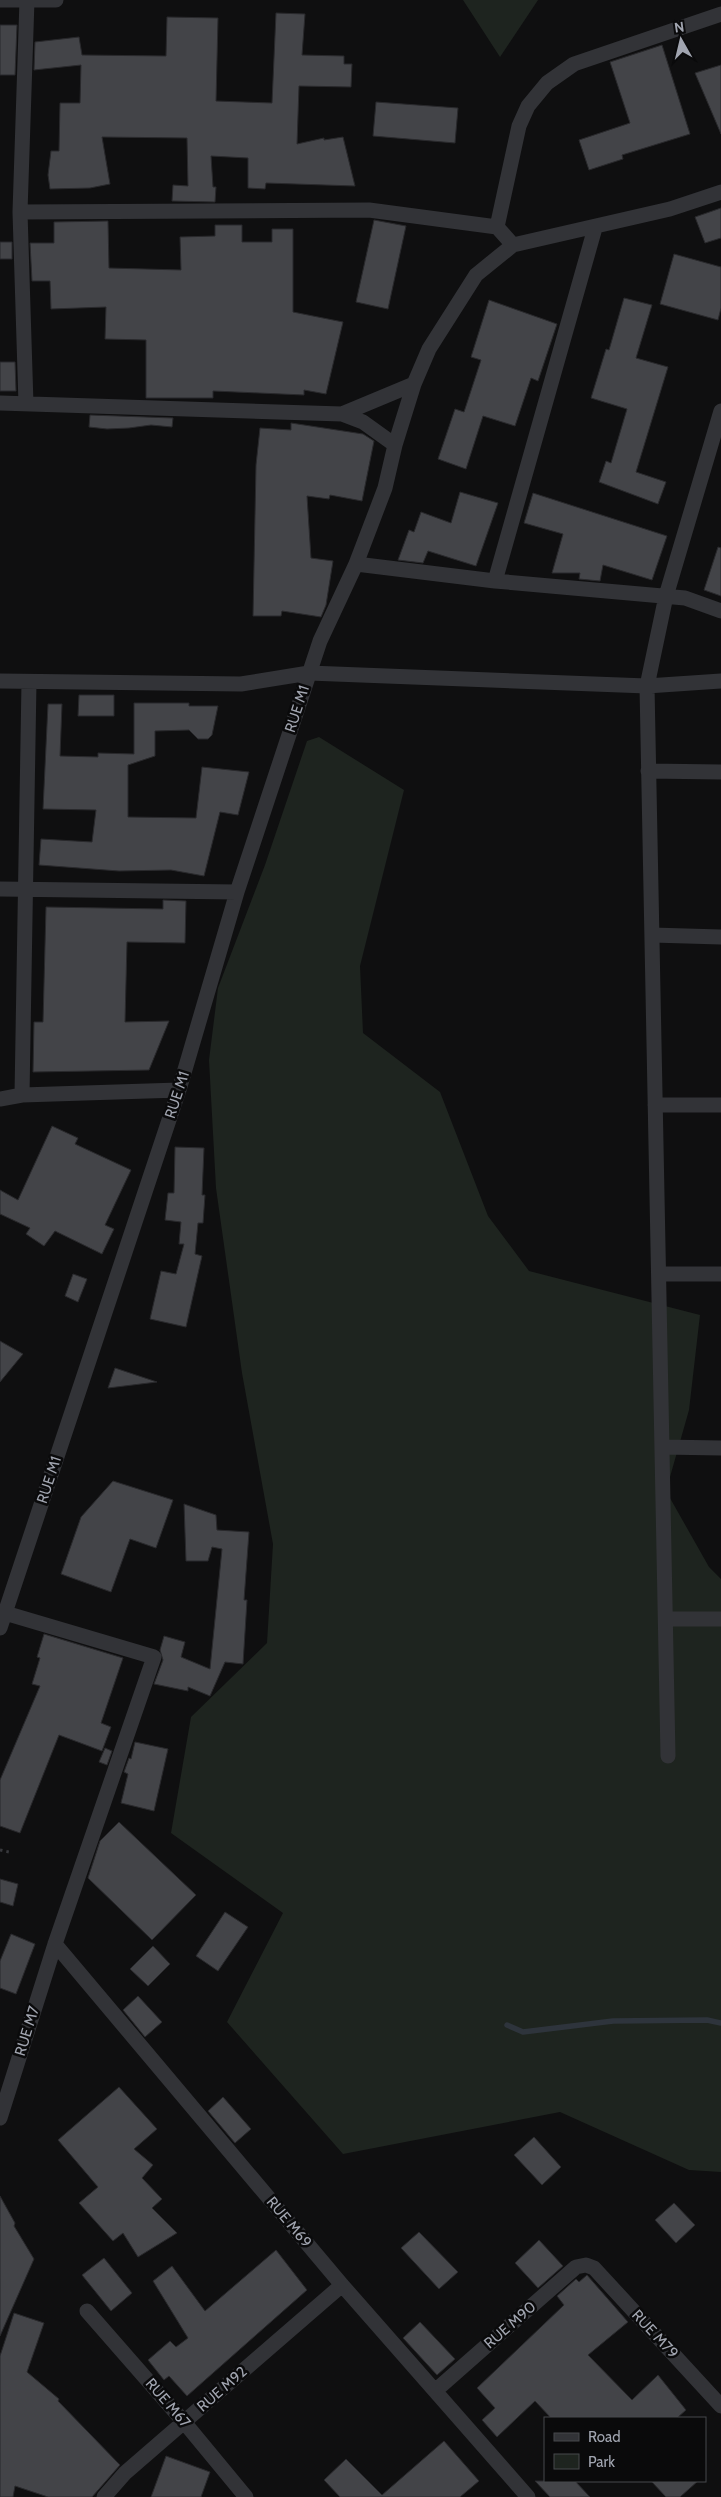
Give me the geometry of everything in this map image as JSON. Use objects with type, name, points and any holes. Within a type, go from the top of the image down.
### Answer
[{"type":"street","points":[[0,0],[56,0]]},
{"type":"street","points":[[26,404],[20,212],[27,0]]},
{"type":"street","points":[[497,227],[519,126],[528,106],[548,83],[574,64],[721,14]]},
{"type":"street","points":[[20,212],[369,210],[497,227],[513,244],[595,228],[670,209],[721,192]]},
{"type":"street","points":[[495,581],[595,228]]},
{"type":"street","name":"RUE M1","points":[[0,1628],[179,1090],[237,892],[309,673],[320,641],[356,564],[385,488],[395,445],[414,384],[429,349],[476,275],[513,244]]},
{"type":"street","points":[[342,414],[414,384]]},
{"type":"street","points":[[0,403],[342,414],[363,422],[395,445]]},
{"type":"street","points":[[668,1756],[647,686],[666,596],[721,411]]},
{"type":"street","points":[[356,564],[495,581],[685,598],[721,611]]},
{"type":"street","points":[[0,681],[241,684],[309,673],[647,686],[721,681]]},
{"type":"street","points":[[22,1094],[29,682]]},
{"type":"street","points":[[648,771],[721,772]]},
{"type":"street","points":[[0,890],[237,892]]},
{"type":"street","points":[[652,935],[721,937]]},
{"type":"street","points":[[0,1099],[22,1094],[179,1090]]},
{"type":"street","points":[[655,1105],[721,1105]]},
{"type":"street","points":[[658,1274],[721,1274]]},
{"type":"street","points":[[662,1447],[721,1448]]},
{"type":"street","name":"RUE M7","points":[[0,2118],[55,1944],[154,1657],[5,1613]]},
{"type":"street","points":[[666,1619],[721,1619]]},
{"type":"street","name":"RUE M69","points":[[55,1944],[342,2285],[528,2497]]},
{"type":"street","name":"RUE M90","points":[[435,2391],[576,2267],[586,2265]]},
{"type":"street","name":"RUE M79","points":[[586,2265],[594,2268],[721,2406]]},
{"type":"street","name":"RUE M92","points":[[104,2497],[125,2473],[342,2285]]},
{"type":"street","name":"RUE M67","points":[[87,2311],[184,2422],[246,2497]]},
{"type":"path","points":[[0,1850],[9,1852]]},
{"type":"green space","points":[[463,0],[538,0],[500,57]]},
{"type":"green space","points":[[319,737],[404,790],[360,966],[363,1033],[440,1092],[488,1216],[529,1271],[700,1315],[689,1410],[666,1491],[709,1567],[721,1579],[721,2172],[689,2170],[560,2112],[343,2154],[227,2022],[283,1913],[171,1833],[191,1717],[267,1643],[273,1544],[242,1373],[216,1188],[209,1060],[218,988],[265,865],[307,741]]},
{"type":"building","points":[[276,13],[305,14],[302,55],[344,56],[344,64],[352,64],[351,87],[299,86],[297,144],[324,138],[324,140],[343,137],[355,186],[266,183],[265,189],[248,188],[248,158],[211,156],[213,187],[216,187],[215,202],[172,201],[173,185],[188,186],[187,138],[102,137],[110,184],[90,188],[50,189],[48,175],[51,151],[59,151],[60,103],[80,103],[81,65],[34,70],[35,42],[79,37],[82,55],[166,56],[167,17],[218,18],[216,101],[272,103]]},
{"type":"building","points":[[0,25],[17,25],[15,75],[0,75]]},
{"type":"building","points":[[662,45],[690,134],[622,155],[623,159],[589,170],[579,140],[630,123],[610,62]]},
{"type":"building","points":[[721,65],[721,134],[695,73]]},
{"type":"building","points":[[376,102],[458,108],[455,143],[373,136]]},
{"type":"building","points":[[721,208],[721,238],[705,243],[695,217]]},
{"type":"building","points":[[374,220],[406,226],[388,309],[356,302]]},
{"type":"building","points":[[108,221],[109,268],[181,270],[180,237],[215,236],[215,225],[242,225],[242,242],[272,242],[272,229],[293,229],[293,312],[343,322],[326,394],[304,390],[304,395],[213,391],[213,398],[146,398],[146,340],[105,339],[106,307],[51,309],[50,281],[32,281],[30,243],[54,243],[54,222]]},
{"type":"building","points":[[0,242],[12,242],[12,259],[0,259]]},
{"type":"building","points":[[674,254],[721,267],[721,308],[718,320],[660,304]]},
{"type":"building","points":[[624,298],[652,305],[636,358],[668,367],[636,472],[666,482],[658,504],[599,482],[606,461],[611,463],[627,409],[591,398],[606,349],[609,350]]},
{"type":"building","points":[[489,300],[557,324],[538,381],[531,378],[515,426],[483,416],[466,469],[438,459],[455,409],[464,412],[481,360],[471,357]]},
{"type":"building","points":[[0,362],[15,362],[16,391],[0,391]]},
{"type":"building","points":[[90,415],[173,418],[172,427],[151,425],[107,429],[89,427]]},
{"type":"building","points":[[291,423],[363,434],[374,441],[362,501],[330,495],[329,499],[307,496],[311,558],[333,561],[326,605],[321,617],[282,611],[281,616],[253,616],[256,465],[260,428],[291,430]]},
{"type":"building","points":[[460,492],[498,503],[476,566],[428,551],[423,563],[398,560],[409,530],[414,532],[421,512],[451,523]]},
{"type":"building","points":[[533,493],[667,536],[652,580],[603,565],[600,581],[579,579],[580,573],[552,573],[563,534],[524,523]]},
{"type":"building","points":[[718,547],[721,548],[721,596],[704,590]]},
{"type":"building","points":[[79,695],[114,695],[114,716],[78,716]]},
{"type":"building","points":[[134,703],[189,703],[189,706],[218,706],[212,735],[208,739],[198,739],[189,730],[155,731],[155,756],[128,765],[128,817],[196,818],[202,767],[249,772],[238,815],[220,812],[204,876],[171,870],[119,871],[39,865],[41,839],[92,842],[96,810],[43,809],[48,704],[62,704],[60,756],[98,757],[98,753],[134,754]]},
{"type":"building","points":[[163,900],[186,901],[185,943],[127,942],[125,1022],[169,1021],[149,1070],[33,1072],[34,1022],[43,1022],[46,907],[163,909]]},
{"type":"building","points":[[52,1126],[78,1138],[75,1144],[131,1170],[105,1225],[114,1229],[102,1254],[55,1231],[44,1246],[26,1234],[30,1228],[0,1214],[0,1190],[18,1200]]},
{"type":"building","points":[[175,1147],[204,1148],[202,1195],[205,1195],[203,1223],[198,1223],[195,1254],[202,1256],[186,1327],[150,1319],[161,1271],[176,1274],[184,1244],[179,1244],[181,1222],[165,1220],[168,1193],[174,1193]]},
{"type":"building","points":[[73,1274],[87,1279],[78,1302],[65,1296]]},
{"type":"building","points":[[0,1341],[23,1354],[0,1382]]},
{"type":"building","points":[[115,1368],[157,1382],[108,1388]]},
{"type":"building","points":[[113,1481],[173,1500],[156,1548],[130,1539],[111,1592],[61,1574],[81,1517]]},
{"type":"building","points":[[184,1504],[216,1515],[217,1530],[249,1532],[244,1600],[247,1600],[243,1664],[225,1662],[210,1696],[188,1687],[188,1691],[154,1684],[163,1660],[160,1650],[164,1636],[185,1642],[181,1657],[210,1669],[222,1549],[212,1547],[208,1561],[186,1561]]},
{"type":"building","points":[[44,1634],[123,1658],[101,1723],[111,1727],[102,1751],[59,1735],[20,1833],[0,1826],[0,1780],[40,1686],[32,1684],[40,1658],[37,1657]]},
{"type":"building","points":[[135,1742],[168,1749],[154,1811],[121,1803],[128,1774],[124,1772],[129,1758],[131,1759]]},
{"type":"building","points":[[105,1748],[112,1751],[107,1765],[99,1762]]},
{"type":"building","points":[[119,1822],[196,1895],[152,1940],[88,1878],[100,1841]]},
{"type":"building","points":[[0,1879],[18,1884],[13,1906],[0,1902]]},
{"type":"building","points":[[225,1912],[248,1927],[218,1971],[196,1956]]},
{"type":"building","points":[[11,1934],[35,1944],[16,1994],[0,1988],[0,1961]]},
{"type":"building","points":[[153,1946],[170,1964],[148,1986],[130,1969]]},
{"type":"building","points":[[138,1996],[162,2022],[145,2037],[123,2010]]},
{"type":"building","points":[[119,2087],[157,2129],[134,2149],[153,2165],[142,2178],[162,2199],[152,2208],[177,2233],[138,2257],[123,2233],[113,2241],[79,2203],[98,2187],[58,2140]]},
{"type":"building","points":[[223,2097],[251,2129],[235,2143],[208,2111]]},
{"type":"building","points":[[534,2137],[561,2167],[542,2185],[514,2155]]},
{"type":"building","points":[[0,2196],[15,2223],[14,2226],[34,2259],[0,2336]]},
{"type":"building","points":[[674,2203],[695,2225],[676,2243],[655,2220]]},
{"type":"building","points":[[419,2232],[458,2272],[439,2289],[401,2248]]},
{"type":"building","points":[[539,2240],[563,2266],[538,2288],[515,2263]]},
{"type":"building","points":[[276,2250],[307,2290],[187,2396],[169,2376],[164,2380],[148,2360],[170,2341],[176,2347],[188,2338],[153,2281],[172,2266],[205,2311]]},
{"type":"building","points":[[104,2258],[132,2293],[111,2311],[82,2275]]},
{"type":"building","points":[[587,2275],[628,2322],[588,2355],[632,2400],[658,2375],[686,2410],[678,2417],[550,2417],[535,2401],[497,2437],[482,2420],[495,2408],[477,2388],[564,2305],[557,2296],[576,2279],[579,2282]]},
{"type":"building","points":[[14,2313],[44,2323],[27,2372],[59,2399],[58,2401],[120,2465],[92,2497],[48,2497],[15,2486],[13,2497],[0,2497],[0,2356]]},
{"type":"building","points":[[420,2322],[455,2359],[437,2375],[403,2338]]},
{"type":"building","points":[[444,2441],[479,2481],[460,2497],[340,2497],[324,2480],[346,2459],[382,2495]]},
{"type":"building","points":[[166,2456],[210,2472],[201,2497],[151,2497]]},
{"type":"building","points":[[535,2481],[576,2482],[590,2497],[550,2497]]},
{"type":"building","points":[[652,2482],[697,2482],[680,2497],[666,2497]]},
{"type":"waterway","points":[[507,2025],[523,2032],[613,2021],[707,2020],[721,2023]]}]
